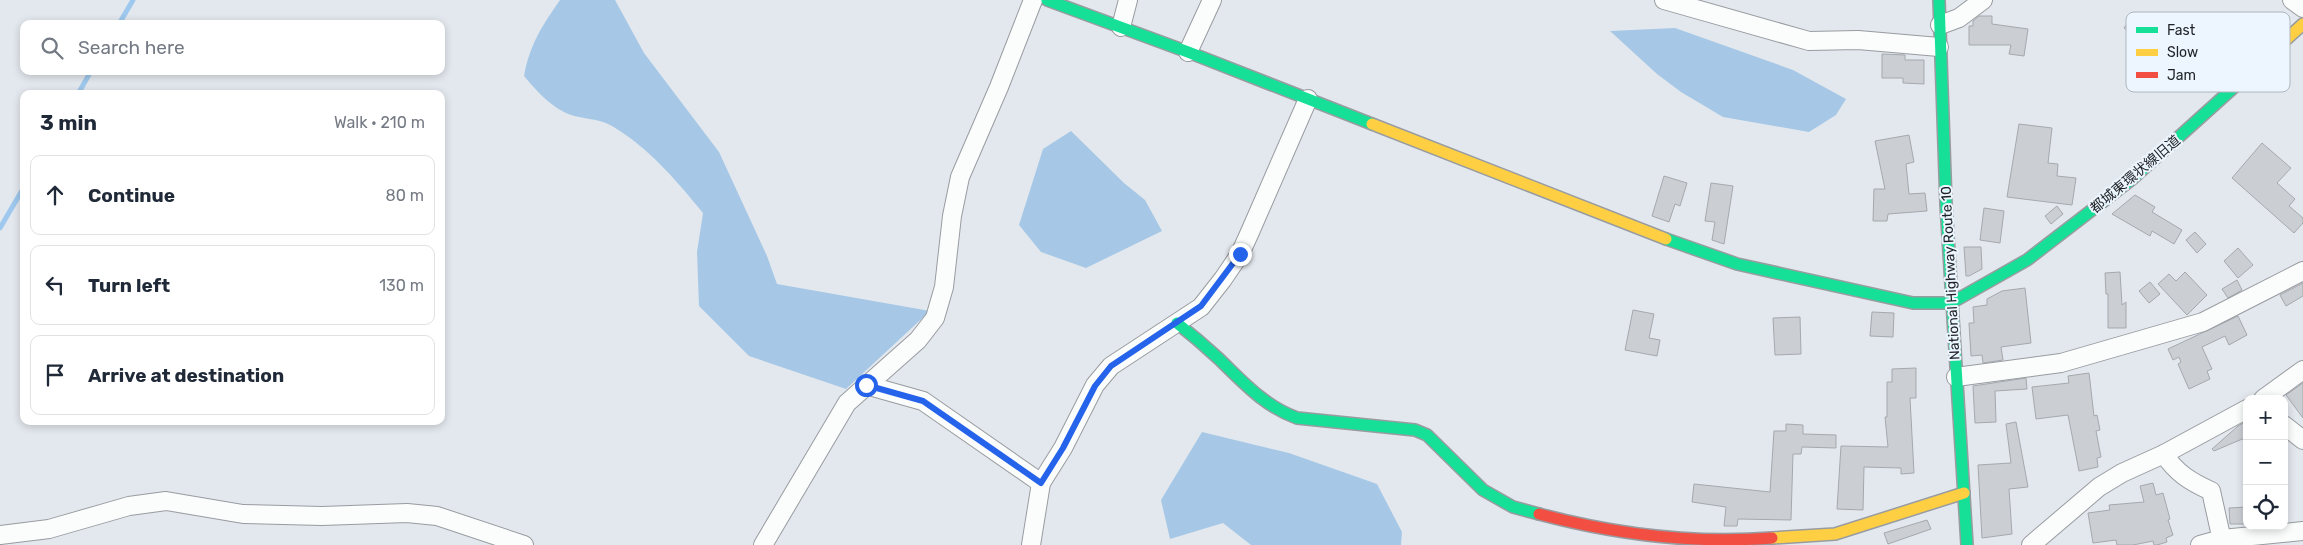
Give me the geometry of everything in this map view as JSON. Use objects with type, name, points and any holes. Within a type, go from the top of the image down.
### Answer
[{"type":"main road","points":[[1047,0],[1121,26],[1589,210],[1737,264],[1914,302],[1951,303]]},
{"type":"main road","name":"National Highway Route 10","points":[[1939,0],[1939,47],[1951,303],[1967,545]]},
{"type":"main road","name":"都城東環状線旧道","points":[[2290,36],[2303,24]]},
{"type":"main road","name":"都城東環状線旧道","points":[[1951,303],[2027,260],[2131,180],[2228,92]]},
{"type":"main road","points":[[1177,323],[1206,347],[1261,400],[1282,414],[1297,418],[1414,430],[1427,435],[1483,490],[1513,507],[1578,524],[1633,533],[1734,541],[1835,534],[1964,493]]},
{"type":"street","points":[[764,545],[847,403],[918,340],[935,318],[944,287],[952,216],[960,177],[999,87],[1032,0]]},
{"type":"street","points":[[1121,26],[1128,0]]},
{"type":"street","points":[[1188,52],[1212,0]]},
{"type":"street","points":[[1664,0],[1809,40],[1858,40],[1939,47]]},
{"type":"street","points":[[1940,25],[1959,18],[1983,0]]},
{"type":"street","points":[[2292,0],[2303,8]]},
{"type":"street","points":[[1031,545],[1041,483],[1063,448],[1095,386],[1111,366],[1201,306],[1240,254],[1308,99]]},
{"type":"street","points":[[1956,377],[2060,363],[2203,322],[2303,271]]},
{"type":"street","points":[[2269,395],[2303,370]]},
{"type":"street","points":[[866,385],[923,401],[1041,483]]},
{"type":"street","points":[[2031,545],[2099,487],[2122,473],[2164,454],[2243,411]]},
{"type":"street","points":[[2288,427],[2303,440]]},
{"type":"street","points":[[2164,454],[2172,467],[2192,482],[2211,491],[2222,542]]},
{"type":"street","points":[[0,535],[49,529],[129,506],[166,501],[243,514],[322,516],[407,513],[437,516],[524,545]]},
{"type":"street","points":[[2200,545],[2303,531]]},
{"type":"shaded area","points":[[560,0],[615,0],[644,53],[719,152],[767,256],[777,284],[930,311],[846,389],[749,356],[699,306],[697,252],[703,213],[672,177],[638,144],[606,123],[570,115],[558,109],[542,96],[524,76],[530,54],[538,36]]},
{"type":"shaded area","points":[[1675,28],[1793,70],[1846,99],[1836,115],[1809,132],[1723,117],[1681,92],[1657,74],[1610,31]]},
{"type":"shaded area","points":[[1071,131],[1124,183],[1145,200],[1162,231],[1086,268],[1041,252],[1019,225],[1043,149]]},
{"type":"shaded area","points":[[1202,432],[1289,453],[1377,484],[1402,532],[1401,545],[1251,545],[1223,523],[1170,539],[1161,500]]},
{"type":"building","points":[[1979,16],[1992,16],[1992,24],[2028,29],[2024,56],[2009,54],[2011,45],[1969,45],[1969,26],[1973,26],[1973,21]]},
{"type":"building","points":[[1882,54],[1905,55],[1905,60],[1924,60],[1924,84],[1903,83],[1903,78],[1882,78]]},
{"type":"building","points":[[2019,124],[2052,128],[2048,163],[2058,164],[2057,176],[2076,178],[2072,205],[2007,197]]},
{"type":"building","points":[[1909,135],[1914,162],[1906,164],[1909,194],[1925,193],[1927,211],[1888,214],[1887,221],[1873,221],[1874,189],[1885,189],[1875,141]]},
{"type":"building","points":[[2262,143],[2291,168],[2277,183],[2295,199],[2289,206],[2303,218],[2303,223],[2294,233],[2232,178]]},
{"type":"building","points":[[1664,176],[1687,183],[1680,206],[1675,204],[1669,222],[1652,216]]},
{"type":"building","points":[[1711,183],[1733,186],[1724,244],[1712,240],[1715,222],[1705,221]]},
{"type":"building","points":[[2135,195],[2155,207],[2152,212],[2182,230],[2174,244],[2152,231],[2150,236],[2112,214]]},
{"type":"building","points":[[2057,206],[2063,214],[2051,224],[2045,216]]},
{"type":"building","points":[[1984,208],[2004,211],[2000,243],[1980,240]]},
{"type":"building","points":[[2195,232],[2206,244],[2197,253],[2186,240]]},
{"type":"building","points":[[1964,247],[1981,247],[1982,269],[1969,276],[1966,276]]},
{"type":"building","points":[[2238,248],[2253,265],[2238,278],[2224,261]]},
{"type":"building","points":[[2120,272],[2122,305],[2126,302],[2126,328],[2108,328],[2108,294],[2106,294],[2105,273]]},
{"type":"building","points":[[2185,272],[2207,295],[2187,315],[2158,284],[2169,274],[2176,281]]},
{"type":"building","points":[[2237,280],[2242,290],[2228,298],[2222,289]]},
{"type":"building","points":[[2150,282],[2160,294],[2149,303],[2139,291]]},
{"type":"building","points":[[2303,283],[2303,296],[2286,306],[2280,295]]},
{"type":"building","points":[[2025,288],[2031,343],[2001,347],[2003,360],[1983,363],[1982,355],[1971,356],[1969,323],[1974,323],[1973,307],[1987,305],[1987,299],[2002,291]]},
{"type":"building","points":[[1633,310],[1654,314],[1649,338],[1660,340],[1657,356],[1625,350]]},
{"type":"building","points":[[1872,312],[1894,313],[1893,337],[1870,336]]},
{"type":"building","points":[[2238,316],[2247,335],[2229,345],[2225,336],[2202,347],[2212,369],[2207,371],[2210,379],[2189,389],[2178,364],[2181,362],[2179,357],[2173,360],[2168,349]]},
{"type":"building","points":[[1800,317],[1801,354],[1775,355],[1773,318]]},
{"type":"building","points":[[1916,368],[1916,398],[1910,398],[1914,473],[1901,474],[1901,468],[1864,467],[1863,510],[1837,509],[1841,446],[1888,447],[1885,417],[1887,417],[1887,382],[1892,382],[1892,369]]},
{"type":"building","points":[[2089,373],[2094,416],[2097,415],[2100,430],[2096,431],[2101,457],[2097,458],[2098,467],[2079,471],[2068,415],[2036,419],[2032,387],[2069,383],[2068,376]]},
{"type":"building","points":[[2026,378],[2027,389],[1995,391],[1996,422],[1975,423],[1973,386]]},
{"type":"building","points":[[2303,383],[2303,418],[2288,395],[2286,395]]},
{"type":"building","points":[[2016,422],[2028,487],[2009,489],[2012,534],[1982,538],[1978,465],[2011,463],[2006,424]]},
{"type":"building","points":[[2243,423],[2243,439],[2214,451],[2212,449]]},
{"type":"building","points":[[1786,424],[1803,425],[1803,434],[1836,435],[1836,448],[1802,447],[1801,454],[1793,454],[1791,520],[1738,519],[1737,526],[1724,526],[1726,507],[1692,502],[1694,484],[1770,492],[1774,431],[1786,431]]},
{"type":"building","points":[[2153,483],[2156,495],[2163,493],[2170,519],[2168,520],[2173,535],[2166,538],[2167,542],[2157,545],[2154,545],[2153,541],[2133,545],[2117,545],[2116,540],[2093,543],[2088,513],[2110,510],[2109,505],[2144,502],[2140,486]]},
{"type":"building","points":[[2243,507],[2243,524],[2230,524],[2229,508]]},
{"type":"building","points":[[1927,520],[1931,529],[1888,544],[1884,533]]},
{"type":"waterway","points":[[121,20],[133,0]]},
{"type":"waterway","points":[[80,90],[89,75]]},
{"type":"waterway","points":[[0,228],[20,194]]},
{"type":"traffic: fast","points":[[1047,0],[1188,52],[1372,124]]},
{"type":"traffic: fast","points":[[1939,0],[1946,204],[1967,545]]},
{"type":"traffic: fast","points":[[1666,239],[1737,264],[1913,303],[1951,303],[2027,260],[2131,180],[2229,92]]},
{"type":"traffic: fast","points":[[1177,323],[1255,393],[1285,413],[1297,418],[1415,430],[1427,435],[1483,490],[1513,507],[1539,514]]},
{"type":"traffic: slow","points":[[2290,36],[2303,24]]},
{"type":"traffic: slow","points":[[1372,124],[1666,239]]},
{"type":"traffic: slow","points":[[1772,538],[1835,534],[1964,493]]},
{"type":"traffic: jam","points":[[1539,514],[1596,527],[1654,536],[1713,540],[1772,538]]},
{"type":"route","points":[[866,385],[923,401],[1041,483],[1063,448],[1095,386],[1111,366],[1201,306],[1240,254]]}]
